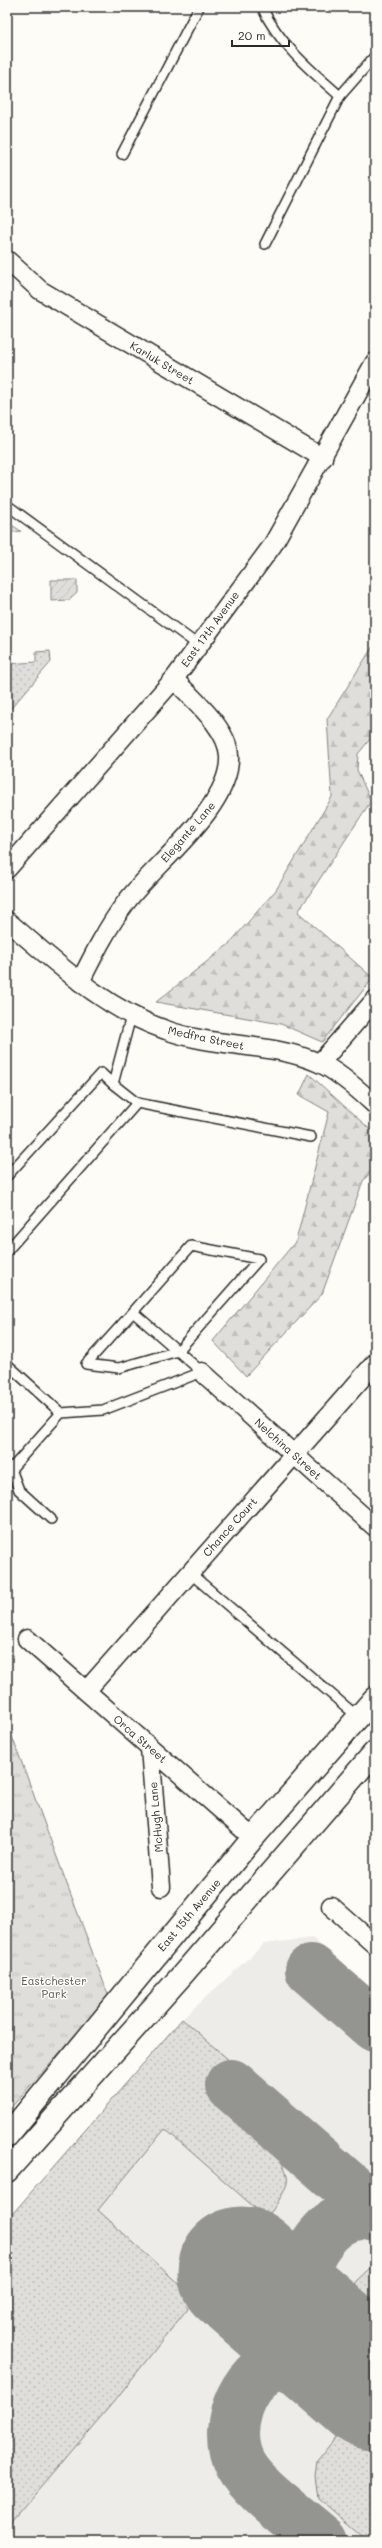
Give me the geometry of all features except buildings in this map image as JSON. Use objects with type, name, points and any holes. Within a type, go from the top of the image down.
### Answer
[{"type":"main road","name":"East 15th Avenue","points":[[7,2136],[254,1838],[375,1698]]},
{"type":"main road","points":[[7,2171],[182,1974],[375,1752]]},
{"type":"street","name":"Karluk Street","points":[[7,260],[40,290],[323,458]]},
{"type":"street","name":"East 17th Avenue","points":[[7,869],[174,679],[272,546],[323,458],[375,362]]},
{"type":"street","name":"Elegante Lane","points":[[80,982],[105,934],[127,901],[215,804],[226,781],[230,756],[220,729],[174,679]]},
{"type":"street","name":"Medfra Street","points":[[7,921],[80,982],[131,1016],[179,1034],[283,1052],[320,1063],[375,1105]]},
{"type":"street","points":[[320,1063],[375,1000]]},
{"type":"street","name":"Chance Court","points":[[86,1691],[375,1363]]},
{"type":"street","name":"Nelchina Street","points":[[202,1372],[375,1527]]},
{"type":"street","name":"Orca Street","points":[[27,1639],[254,1838]]},
{"type":"street","name":"McHugh Lane","points":[[150,1748],[161,1887]]},
{"type":"street","points":[[330,1906],[375,1946]]},
{"type":"lane","points":[[122,154],[199,7]]},
{"type":"lane","points":[[262,7],[272,29],[317,76],[340,96]]},
{"type":"lane","points":[[265,244],[340,96],[375,56]]},
{"type":"lane","points":[[7,505],[198,645]]},
{"type":"lane","points":[[113,1084],[131,1016]]},
{"type":"lane","points":[[7,1176],[101,1073],[137,1103],[311,1137]]},
{"type":"lane","points":[[7,1251],[137,1103]]},
{"type":"lane","points":[[191,1246],[259,1259],[178,1351],[119,1368],[86,1364],[133,1312],[191,1246]]},
{"type":"lane","points":[[51,1519],[19,1490],[9,1467],[61,1413],[103,1410],[202,1372],[133,1312]]},
{"type":"lane","points":[[7,1364],[61,1413]]},
{"type":"lane","points":[[190,1573],[358,1717]]},
{"type":"shaded area","points":[[312,1938],[375,1991],[375,2541],[7,2541],[7,2220],[182,2019],[264,1944]]},
{"type":"green space","points":[[7,522],[21,531],[7,533]]},
{"type":"green space","points":[[51,580],[77,580],[77,593],[69,600],[51,601]]},
{"type":"green space","points":[[375,643],[375,733],[358,754],[357,770],[371,801],[298,912],[373,978],[322,1042],[281,1024],[156,1002],[229,944],[276,890],[332,797],[327,719]]},
{"type":"green space","points":[[50,651],[51,662],[7,713],[7,664],[36,662],[36,652]]},
{"type":"green space","points":[[309,1074],[375,1134],[375,1167],[363,1181],[322,1294],[246,1376],[213,1341],[296,1241],[329,1112],[299,1095]]},
{"type":"green space","name":"Eastchester Park","points":[[7,1723],[109,1997],[7,2112]]},
{"type":"green space","points":[[182,2019],[230,2061],[205,2091],[256,2133],[269,2146],[280,2159],[286,2172],[286,2186],[272,2211],[263,2215],[165,2129],[98,2210],[195,2299],[116,2399],[7,2527],[7,2220]]},
{"type":"green space","points":[[372,2266],[375,2266],[375,2325],[351,2304],[347,2295],[351,2286]]},
{"type":"green space","points":[[347,2434],[362,2434],[375,2442],[375,2541],[368,2541],[318,2498],[315,2476],[317,2461],[336,2437]]},
{"type":"taxiway","points":[[311,1970],[375,2026]]},
{"type":"taxiway","points":[[231,2085],[375,2210]]},
{"type":"taxiway","points":[[318,2337],[305,2315],[300,2301],[300,2286],[310,2254],[320,2239],[331,2227],[344,2218],[359,2214],[375,2216]]},
{"type":"taxiway","points":[[322,2541],[266,2494],[246,2474],[240,2464],[234,2448],[233,2431],[236,2414],[242,2398],[251,2384],[263,2371],[277,2361],[300,2354],[319,2354],[344,2360]]},
{"type":"runway","points":[[242,2271],[375,2386]]}]
